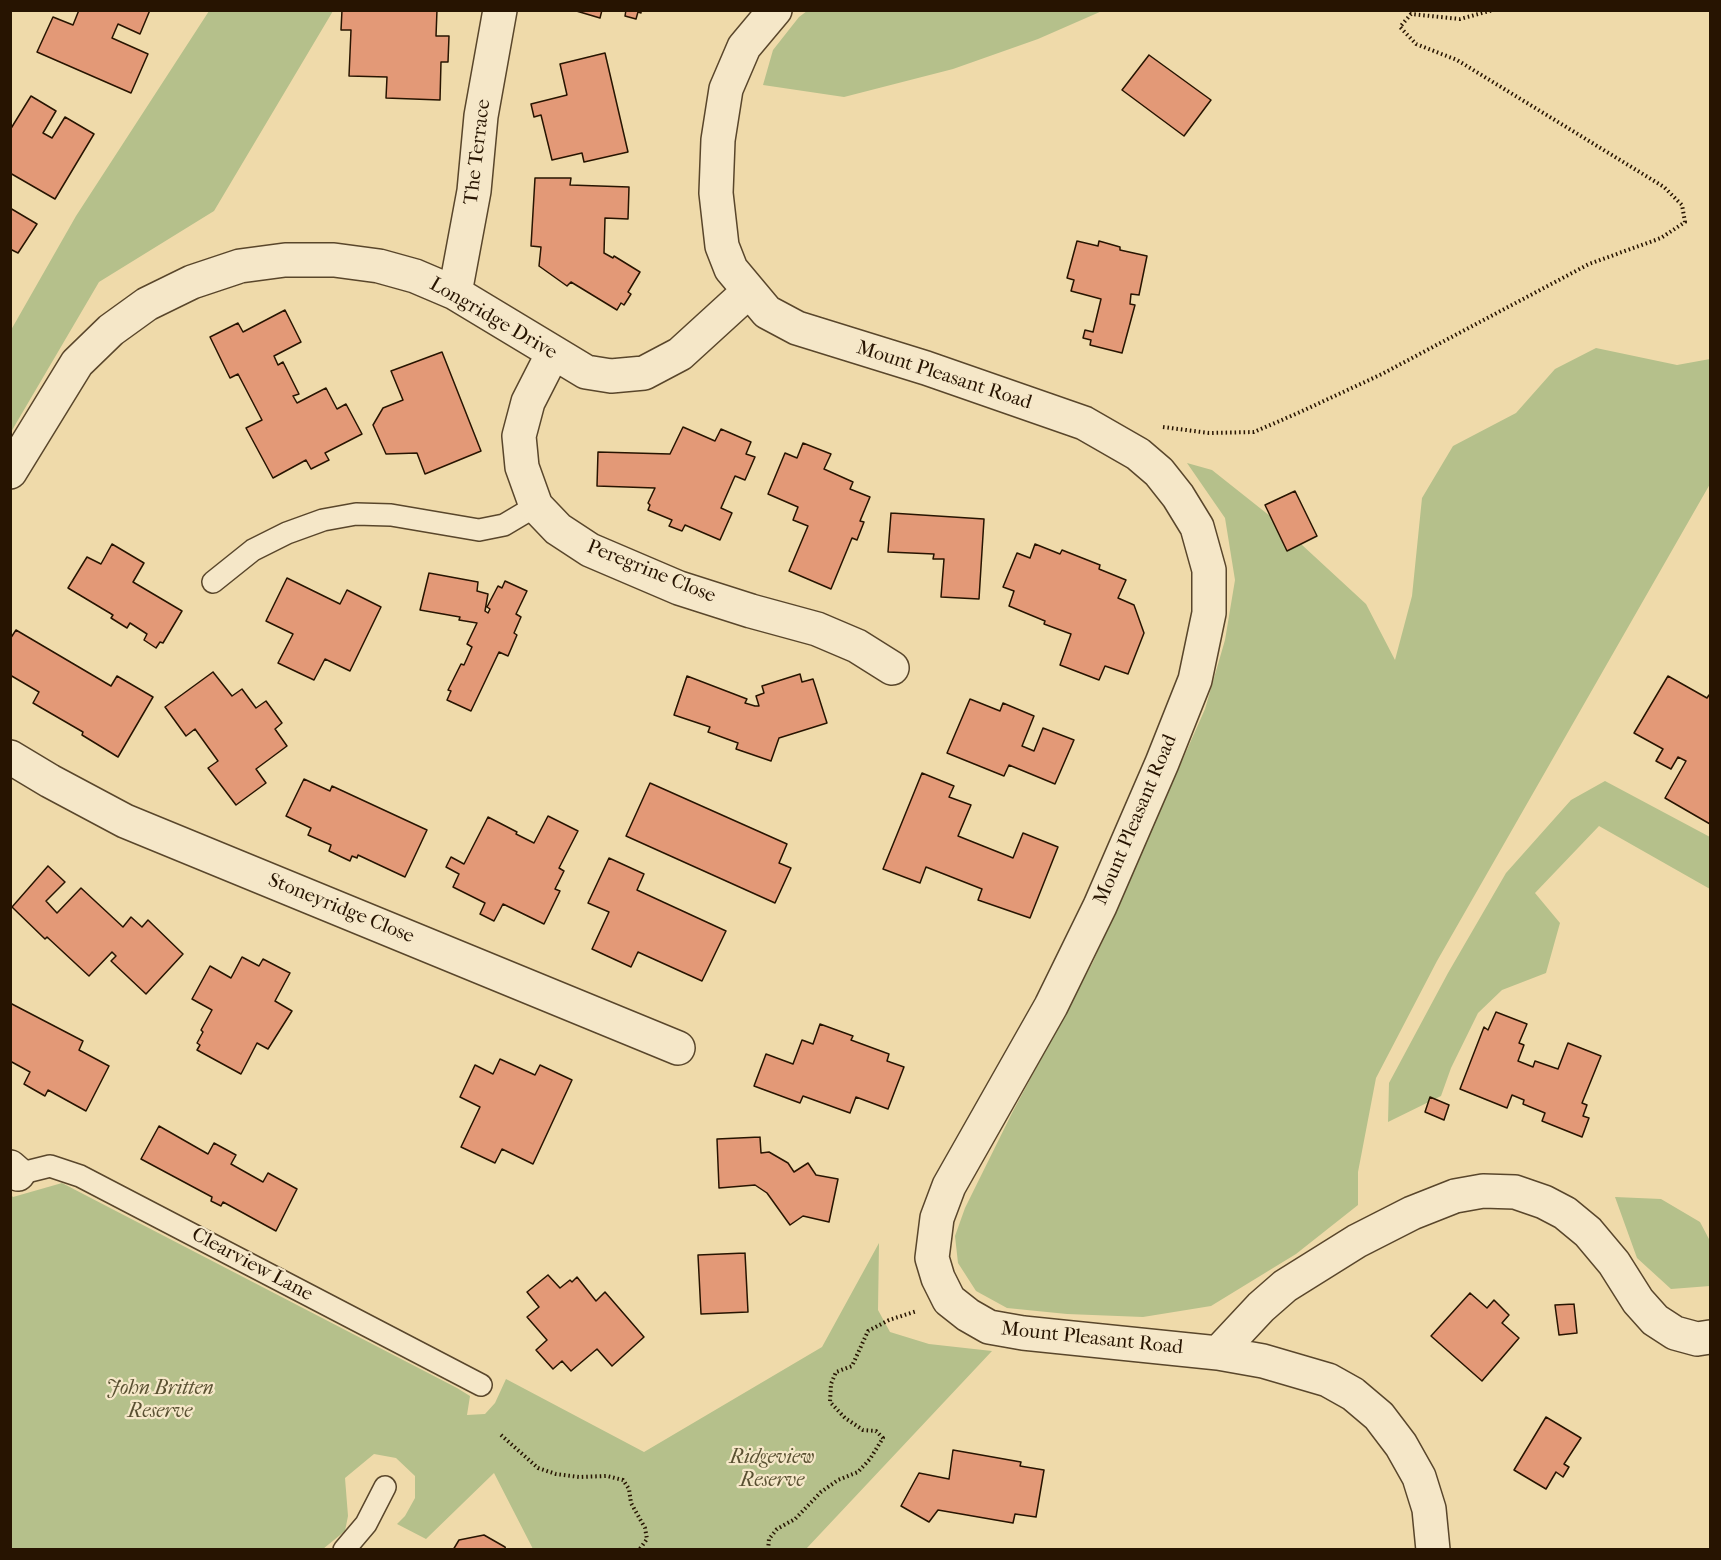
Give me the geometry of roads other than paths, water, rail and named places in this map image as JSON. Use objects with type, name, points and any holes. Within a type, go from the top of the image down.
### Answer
[{"type":"street","name":"The Terrace","points":[[454,293],[474,191],[482,116],[500,10]]},
{"type":"street","name":"Mount Pleasant Road","points":[[775,10],[744,47],[726,89],[718,140],[716,193],[722,246],[731,269],[767,312],[797,328],[1024,401],[1084,423],[1118,441],[1159,472],[1178,496],[1197,527],[1209,570],[1209,613],[1195,680],[1100,906],[1056,996],[949,1186],[937,1218],[932,1258],[938,1278],[949,1300],[968,1315],[989,1327],[1023,1333],[1218,1353],[1263,1361],[1328,1380],[1353,1394],[1379,1416],[1401,1444],[1419,1477],[1429,1509],[1433,1550]]},
{"type":"street","name":"Longridge Drive","points":[[10,472],[77,363],[120,323],[147,304],[192,282],[240,266],[285,260],[334,260],[379,266],[415,276],[454,293],[586,372],[611,376],[644,373],[680,354],[749,291]]},
{"type":"street","name":"Peregrine Close","points":[[554,353],[528,402],[519,436],[522,467],[536,506],[558,529],[590,550],[679,588],[818,629],[857,646],[892,668]]},
{"type":"street","name":"Stoneyridge Close","points":[[10,757],[50,781],[125,820],[678,1048]]},
{"type":"street","points":[[1218,1353],[1261,1307],[1285,1286],[1357,1241],[1412,1213],[1455,1196],[1483,1191],[1515,1192],[1544,1202],[1565,1213],[1588,1232],[1614,1263],[1638,1301],[1655,1320],[1675,1333],[1697,1339],[1710,1337]]},
{"type":"lane","points":[[213,582],[253,550],[287,533],[323,520],[356,514],[391,515],[479,530],[504,525],[536,506]]},
{"type":"lane","name":"Clearview Lane","points":[[14,1171],[50,1166],[80,1176],[481,1384]]},
{"type":"lane","points":[[344,1550],[366,1524],[385,1487]]},
{"type":"park label","name":"John Britten Reserve","points":[[160,1400]]},
{"type":"park label","name":"Ridgeview Reserve","points":[[772,1470]]}]
